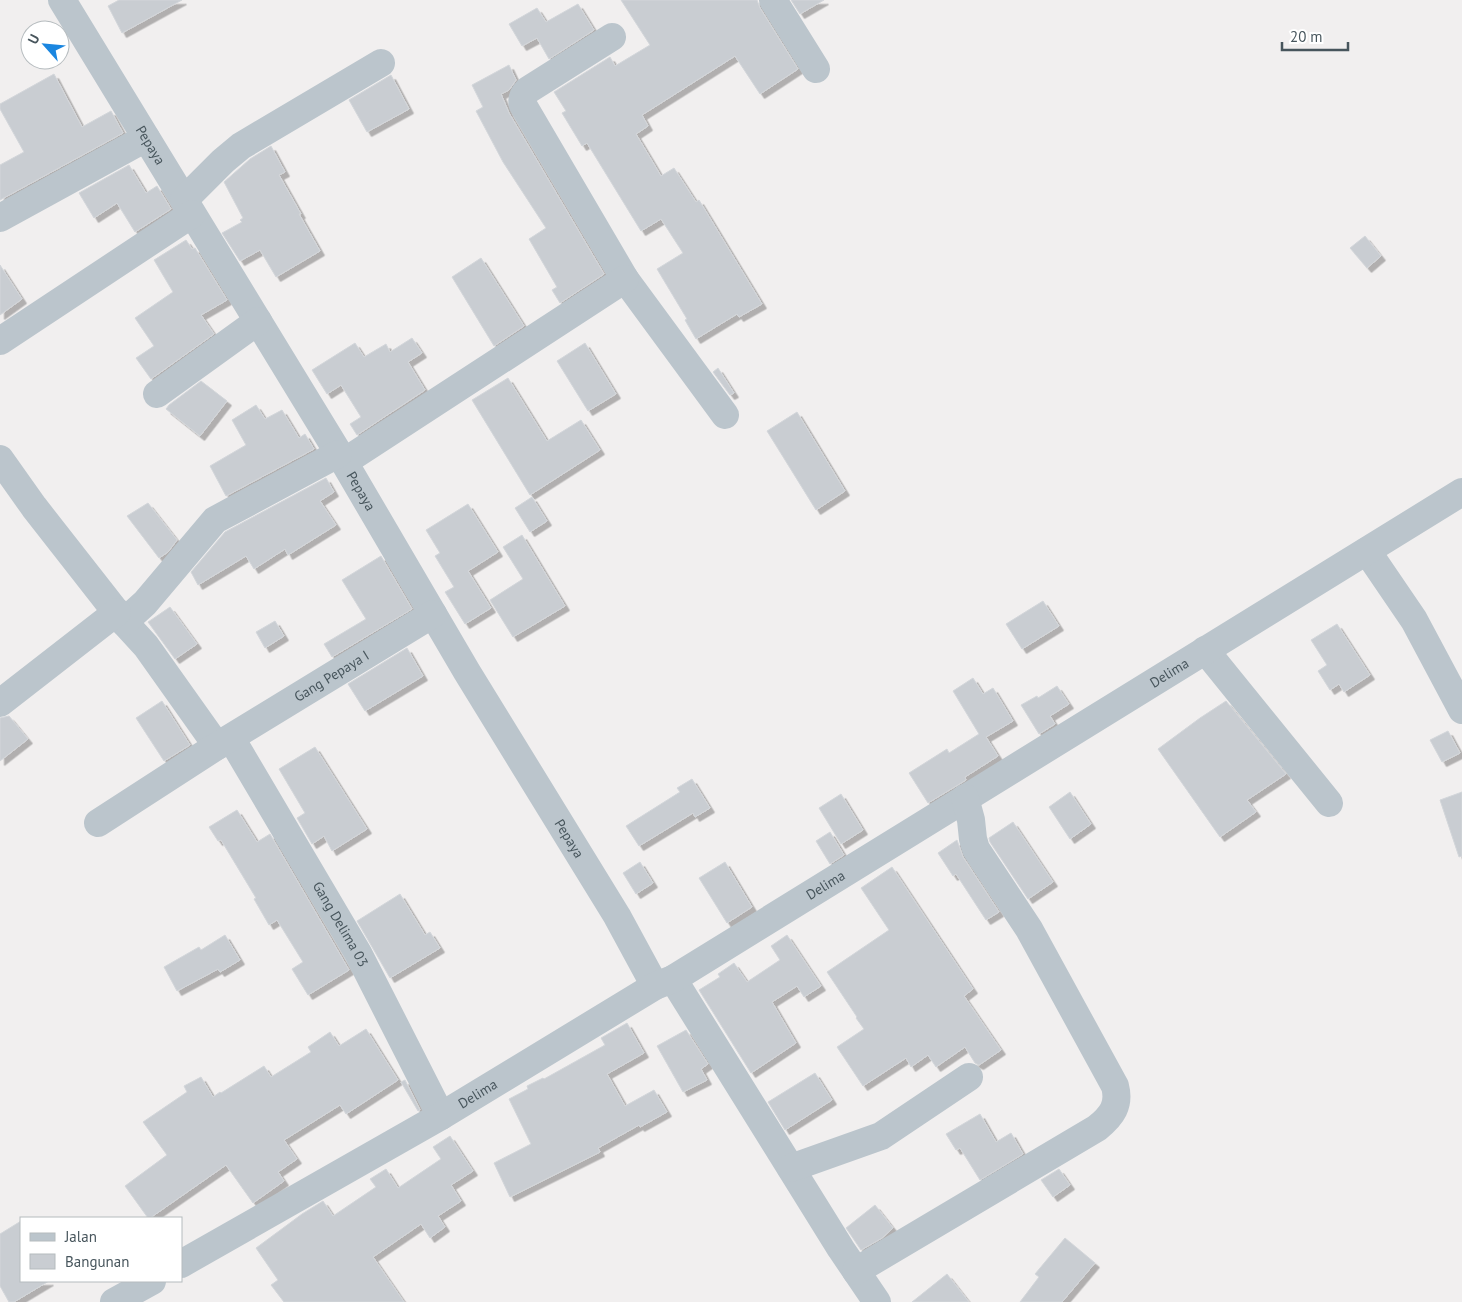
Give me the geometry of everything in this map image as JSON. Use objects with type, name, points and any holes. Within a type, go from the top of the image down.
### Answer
[{"type":"street","name":"Pepaya","points":[[62,0],[341,458],[467,672],[617,916],[791,1168],[877,1302]]},
{"type":"street","points":[[773,0],[816,69]]},
{"type":"street","points":[[612,38],[528,90],[524,94],[523,106],[625,279],[725,415]]},
{"type":"street","points":[[0,341],[188,207],[241,146],[380,63]]},
{"type":"street","points":[[0,218],[146,138]]},
{"type":"street","points":[[0,704],[121,617],[145,603],[215,520],[341,458],[625,279]]},
{"type":"street","points":[[157,394],[258,321]]},
{"type":"street","name":"Gang Delima 03","points":[[0,459],[34,507],[121,617],[224,742],[358,953],[440,1116]]},
{"type":"street","name":"Delima","points":[[182,1263],[440,1116],[664,982],[1462,492]]},
{"type":"street","points":[[1368,551],[1414,620],[1462,710]]},
{"type":"street","name":"Gang Pepaya I","points":[[98,823],[224,742],[433,614]]},
{"type":"street","points":[[1205,650],[1329,803]]},
{"type":"street","points":[[856,1271],[1097,1128],[1107,1120],[1114,1110],[1118,1096],[1115,1086],[1029,929],[976,849],[965,798]]},
{"type":"street","points":[[791,1168],[881,1136],[969,1077]]},
{"type":"street","points":[[114,1302],[150,1282]]},
{"type":"building","points":[[119,0],[182,0],[122,33],[108,6]]},
{"type":"building","points":[[621,0],[757,0],[760,8],[798,69],[760,94],[735,56],[642,115],[648,126],[636,134],[661,176],[674,168],[696,202],[699,200],[762,304],[739,317],[737,314],[696,339],[685,320],[687,319],[657,269],[683,253],[661,219],[641,231],[587,143],[582,146],[562,113],[566,111],[554,92],[610,57],[615,66],[650,45]]},
{"type":"building","points":[[791,0],[824,0],[800,14]]},
{"type":"building","points":[[578,4],[594,30],[549,59],[537,38],[522,46],[509,24],[537,8],[546,22]]},
{"type":"building","points":[[509,65],[516,80],[509,90],[501,94],[509,113],[604,274],[560,303],[552,290],[557,287],[529,239],[546,228],[503,162],[476,111],[483,107],[472,85]]},
{"type":"building","points":[[54,74],[82,127],[111,111],[123,133],[0,200],[0,165],[24,152],[0,109],[0,104]]},
{"type":"building","points":[[391,75],[409,109],[367,132],[349,100]]},
{"type":"building","points":[[271,146],[285,172],[279,175],[320,251],[276,277],[260,250],[240,261],[222,233],[242,222],[240,220],[243,218],[224,182],[250,159]]},
{"type":"building","points":[[129,165],[146,193],[157,186],[171,209],[135,232],[117,203],[94,218],[79,193]]},
{"type":"building","points":[[1365,236],[1381,256],[1367,268],[1350,248]]},
{"type":"building","points":[[186,240],[192,249],[195,248],[227,300],[201,315],[214,334],[151,379],[136,358],[154,346],[135,318],[173,292],[154,260]]},
{"type":"building","points":[[481,258],[524,326],[494,346],[452,277]]},
{"type":"building","points":[[0,265],[22,299],[0,315]]},
{"type":"building","points":[[412,338],[422,353],[408,362],[425,390],[357,435],[350,424],[361,417],[341,385],[327,394],[312,370],[355,343],[364,357],[386,344],[390,352]]},
{"type":"building","points":[[585,343],[616,394],[588,411],[557,361]]},
{"type":"building","points":[[718,368],[734,393],[730,395],[713,372]]},
{"type":"building","points":[[508,378],[547,441],[581,420],[600,450],[530,495],[472,400]]},
{"type":"building","points":[[201,381],[227,401],[200,436],[166,409]]},
{"type":"building","points":[[256,405],[265,419],[282,410],[299,438],[305,434],[314,449],[226,496],[210,466],[246,445],[232,420]]},
{"type":"building","points":[[797,412],[845,491],[816,510],[767,431]]},
{"type":"building","points":[[326,478],[334,492],[320,501],[336,525],[288,555],[285,549],[254,569],[246,556],[198,585],[191,572],[225,532]]},
{"type":"building","points":[[532,497],[547,521],[530,532],[515,508]]},
{"type":"building","points":[[148,503],[177,540],[168,552],[159,558],[127,516]]},
{"type":"building","points":[[468,504],[498,552],[468,571],[491,608],[465,624],[445,592],[454,587],[435,556],[440,553],[426,530]]},
{"type":"building","points":[[522,535],[565,606],[513,637],[490,600],[523,579],[503,547]]},
{"type":"building","points":[[381,556],[412,609],[332,657],[324,644],[366,619],[342,580]]},
{"type":"building","points":[[1043,601],[1059,626],[1022,649],[1006,624]]},
{"type":"building","points":[[170,607],[197,644],[175,659],[148,622]]},
{"type":"building","points":[[275,621],[284,636],[265,648],[256,632]]},
{"type":"building","points":[[1337,624],[1370,675],[1344,692],[1339,684],[1330,690],[1318,671],[1327,665],[1311,640]]},
{"type":"building","points":[[407,648],[423,676],[365,711],[348,684]]},
{"type":"building","points":[[973,678],[983,694],[993,688],[1013,721],[986,737],[998,756],[965,777],[966,780],[928,803],[909,773],[947,749],[949,753],[979,734],[953,691]]},
{"type":"building","points":[[1057,686],[1069,704],[1050,716],[1055,724],[1039,734],[1021,705],[1037,696],[1038,698]]},
{"type":"building","points":[[162,701],[190,745],[164,761],[136,718]]},
{"type":"building","points":[[1226,701],[1286,774],[1247,800],[1256,812],[1220,837],[1158,749]]},
{"type":"building","points":[[9,716],[28,739],[0,761],[0,718]]},
{"type":"building","points":[[1448,731],[1460,753],[1442,762],[1430,740]]},
{"type":"building","points":[[315,747],[367,829],[332,851],[324,836],[312,844],[297,818],[305,813],[279,769]]},
{"type":"building","points":[[692,779],[710,808],[695,817],[693,813],[639,846],[626,826],[680,792],[677,788]]},
{"type":"building","points":[[1070,792],[1091,824],[1070,839],[1049,807]]},
{"type":"building","points":[[1462,792],[1462,856],[1459,857],[1440,800]]},
{"type":"building","points":[[841,794],[863,830],[841,844],[819,808]]},
{"type":"building","points":[[237,810],[257,842],[270,834],[349,970],[308,995],[292,969],[303,962],[277,920],[269,925],[254,899],[256,898],[221,840],[218,841],[209,827]]},
{"type":"building","points":[[1013,822],[1053,882],[1028,899],[989,838]]},
{"type":"building","points":[[830,832],[844,855],[830,864],[816,841]]},
{"type":"building","points":[[957,840],[963,857],[999,912],[986,920],[956,874],[953,876],[938,853]]},
{"type":"building","points":[[640,862],[653,883],[636,894],[623,873]]},
{"type":"building","points":[[725,862],[752,907],[727,923],[699,878]]},
{"type":"building","points":[[892,867],[973,989],[964,996],[1001,1050],[979,1065],[975,1063],[965,1047],[936,1067],[928,1055],[911,1067],[906,1058],[863,1086],[837,1047],[864,1029],[827,972],[889,930],[861,888]]},
{"type":"building","points":[[400,894],[425,935],[430,932],[440,948],[390,978],[357,921]]},
{"type":"building","points":[[225,935],[240,960],[220,972],[218,969],[177,991],[164,967],[199,947],[201,950]]},
{"type":"building","points":[[787,935],[821,986],[804,997],[797,986],[772,1002],[796,1043],[751,1073],[699,990],[720,977],[718,974],[734,963],[747,982],[780,960],[771,946]]},
{"type":"building","points":[[627,1023],[644,1053],[607,1074],[625,1106],[654,1090],[667,1112],[598,1148],[600,1152],[510,1197],[494,1163],[531,1144],[509,1099],[528,1089],[527,1086],[544,1079],[605,1045],[601,1038]]},
{"type":"building","points":[[366,1029],[398,1080],[346,1114],[340,1105],[284,1140],[297,1159],[278,1172],[284,1181],[253,1203],[226,1165],[151,1217],[147,1217],[125,1186],[167,1155],[143,1122],[187,1092],[184,1086],[201,1077],[213,1097],[264,1066],[271,1077],[311,1052],[308,1047],[330,1032],[339,1046]]},
{"type":"building","points":[[686,1030],[708,1064],[701,1069],[707,1080],[683,1092],[657,1046]]},
{"type":"building","points":[[815,1073],[832,1100],[785,1130],[768,1102]]},
{"type":"building","points":[[405,1080],[420,1110],[418,1111],[401,1082]]},
{"type":"building","points":[[980,1114],[996,1142],[1011,1133],[1023,1154],[980,1180],[960,1148],[956,1150],[946,1134]]},
{"type":"building","points":[[450,1136],[473,1171],[451,1185],[461,1201],[438,1216],[445,1227],[430,1238],[421,1224],[373,1257],[404,1302],[284,1302],[271,1285],[278,1280],[256,1248],[323,1201],[333,1216],[376,1187],[370,1179],[386,1169],[398,1188],[441,1159],[433,1147]]},
{"type":"building","points":[[1059,1169],[1070,1185],[1053,1197],[1041,1180]]},
{"type":"building","points":[[875,1205],[893,1228],[882,1238],[861,1250],[846,1228]]},
{"type":"building","points":[[20,1222],[20,1282],[47,1282],[14,1302],[9,1302],[0,1286],[0,1234]]},
{"type":"building","points":[[1065,1238],[1095,1263],[1062,1302],[1020,1302],[1039,1277],[1035,1274]]},
{"type":"building","points":[[947,1274],[969,1302],[912,1302]]}]
